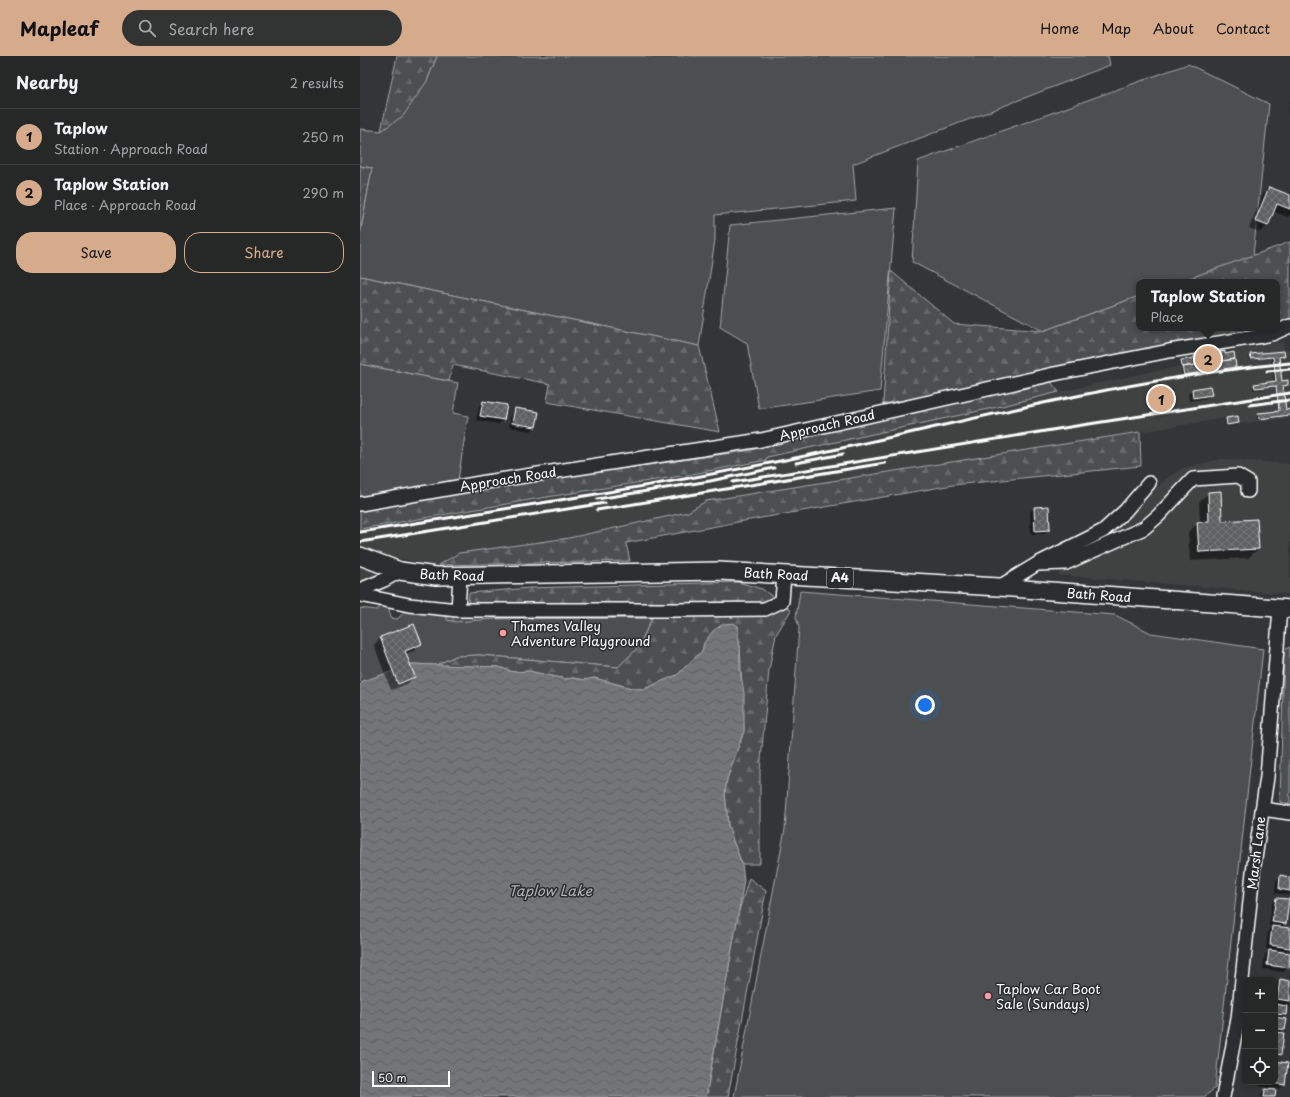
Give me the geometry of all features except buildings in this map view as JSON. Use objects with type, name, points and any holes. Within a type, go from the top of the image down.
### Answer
[{"type":"main road","name":"Bath Road","points":[[360,556],[400,571],[436,576],[719,571],[999,588],[1285,608]]},
{"type":"street","name":"Approach Road","points":[[1280,330],[1290,326]]},
{"type":"street","name":"Approach Road","points":[[360,504],[486,482],[761,440],[1054,374],[1168,351],[1267,335],[1277,331]]},
{"type":"street","points":[[1037,564],[1066,563],[1144,528],[1158,516],[1193,479],[1238,476],[1248,482],[1248,491]]},
{"type":"street","points":[[999,588],[1037,564],[1103,531],[1126,511],[1149,483]]},
{"type":"street","points":[[360,590],[384,580],[400,571]]},
{"type":"street","points":[[360,595],[410,605],[458,610],[676,610],[765,608],[782,601],[784,575]]},
{"type":"street","points":[[458,610],[460,576]]},
{"type":"street","name":"Marsh Lane","points":[[1223,1097],[1238,1019],[1253,872],[1267,777],[1285,608]]},
{"type":"street","points":[[1262,809],[1290,812]]},
{"type":"shaded area","points":[[1283,341],[1284,350],[1289,349],[1290,352],[1290,418],[1227,425],[1226,418],[1140,432],[1141,466],[953,485],[738,522],[522,563],[425,564],[378,554],[360,548],[360,511],[440,496],[746,451],[1050,381],[1059,392],[1150,372],[1182,367],[1194,358],[1194,356],[1225,351],[1225,354],[1234,352],[1234,350]]},
{"type":"shaded area","points":[[1221,459],[1290,464],[1290,594],[1058,575],[1067,560],[1098,540],[1139,505],[1166,479],[1183,468]]},
{"type":"shaded area","points":[[360,565],[380,573],[380,576],[360,584]]},
{"type":"green space","points":[[397,56],[437,56],[427,81],[403,116],[381,131]]},
{"type":"green space","points":[[437,56],[1108,56],[1110,65],[853,164],[856,201],[715,215],[715,240],[699,346],[360,276],[360,234],[372,168],[360,166],[360,129],[381,131],[427,81]]},
{"type":"green space","points":[[1188,64],[1269,104],[1253,256],[1188,279],[1136,279],[1136,297],[1043,331],[912,262],[918,161]]},
{"type":"green space","points":[[360,166],[372,168],[360,234]]},
{"type":"green space","points":[[896,208],[880,391],[759,409],[747,343],[720,327],[730,225]]},
{"type":"green space","points":[[1290,242],[1290,319],[1280,324],[1280,279],[1187,279]]},
{"type":"green space","points":[[891,271],[954,324],[1043,331],[1136,297],[1136,331],[1254,331],[960,390],[883,404]]},
{"type":"green space","points":[[360,276],[699,346],[720,432],[547,402],[550,384],[453,365],[449,381],[360,364]]},
{"type":"green space","points":[[360,364],[458,383],[453,413],[468,416],[458,480],[360,498]]},
{"type":"green space","points":[[1050,381],[1059,392],[1002,406],[767,457],[766,460],[687,475],[360,529],[360,511],[440,496],[746,451]]},
{"type":"green space","points":[[1140,432],[1141,466],[953,485],[738,522],[626,543],[630,561],[439,565],[459,553],[569,538],[688,512],[706,501]]},
{"type":"green space","points":[[738,582],[762,589],[791,610],[776,635],[769,670],[760,771],[760,864],[742,864],[728,825],[725,793],[727,779],[744,731],[738,626],[704,643],[702,651],[677,675],[644,689],[636,689],[594,678],[585,680],[573,678],[566,679],[528,671],[513,672],[499,667],[436,665],[456,656],[479,655],[618,667],[638,648],[652,618],[507,618],[456,622],[447,620],[447,614],[467,615],[469,593],[530,588]]},
{"type":"green space","points":[[800,591],[1115,615],[1151,633],[1263,649],[1215,1088],[1204,1097],[734,1097],[785,829],[799,627],[796,617]]},
{"type":"green space","name":"Thames Valley Adventure Playground","points":[[381,605],[388,605],[391,618],[397,619],[407,610],[465,619],[652,618],[638,648],[618,667],[479,655],[456,656],[436,665],[411,664],[415,677],[398,684],[362,682],[360,681],[360,608],[377,610]]},
{"type":"green space","points":[[1290,647],[1290,804],[1280,802],[1284,650]]},
{"type":"green space","points":[[749,878],[766,891],[728,1097],[706,1097],[738,914]]},
{"type":"water","name":"Taplow Lake","points":[[734,623],[738,626],[738,639],[740,646],[740,670],[744,693],[744,731],[727,779],[725,793],[728,825],[742,864],[744,881],[706,1097],[360,1097],[360,685],[363,681],[393,671],[398,684],[415,677],[410,664],[499,667],[513,672],[528,671],[566,679],[573,678],[585,680],[594,678],[635,689],[644,689],[677,675],[702,651],[704,643],[713,631],[723,624]]},
{"type":"railway","points":[[360,532],[750,467],[1107,390],[1168,379],[1290,363]]},
{"type":"railway","points":[[1267,371],[1290,369]]},
{"type":"railway","points":[[733,482],[1290,393]]},
{"type":"railway","points":[[1249,405],[1290,400]]},
{"type":"railway","points":[[796,463],[843,454]]},
{"type":"railway","points":[[597,510],[885,463]]},
{"type":"railway","points":[[597,499],[710,481],[774,468]]},
{"type":"railway","points":[[360,542],[605,503]]},
{"type":"place","name":"Taplow Station","points":[[1208,359]]},
{"type":"place","name":"Taplow","points":[[1161,399]]},
{"type":"place","name":"Thames Valley Adventure Playground","points":[[503,633]]},
{"type":"place","name":"Taplow Car Boot Sale (Sundays)","points":[[988,996]]}]
